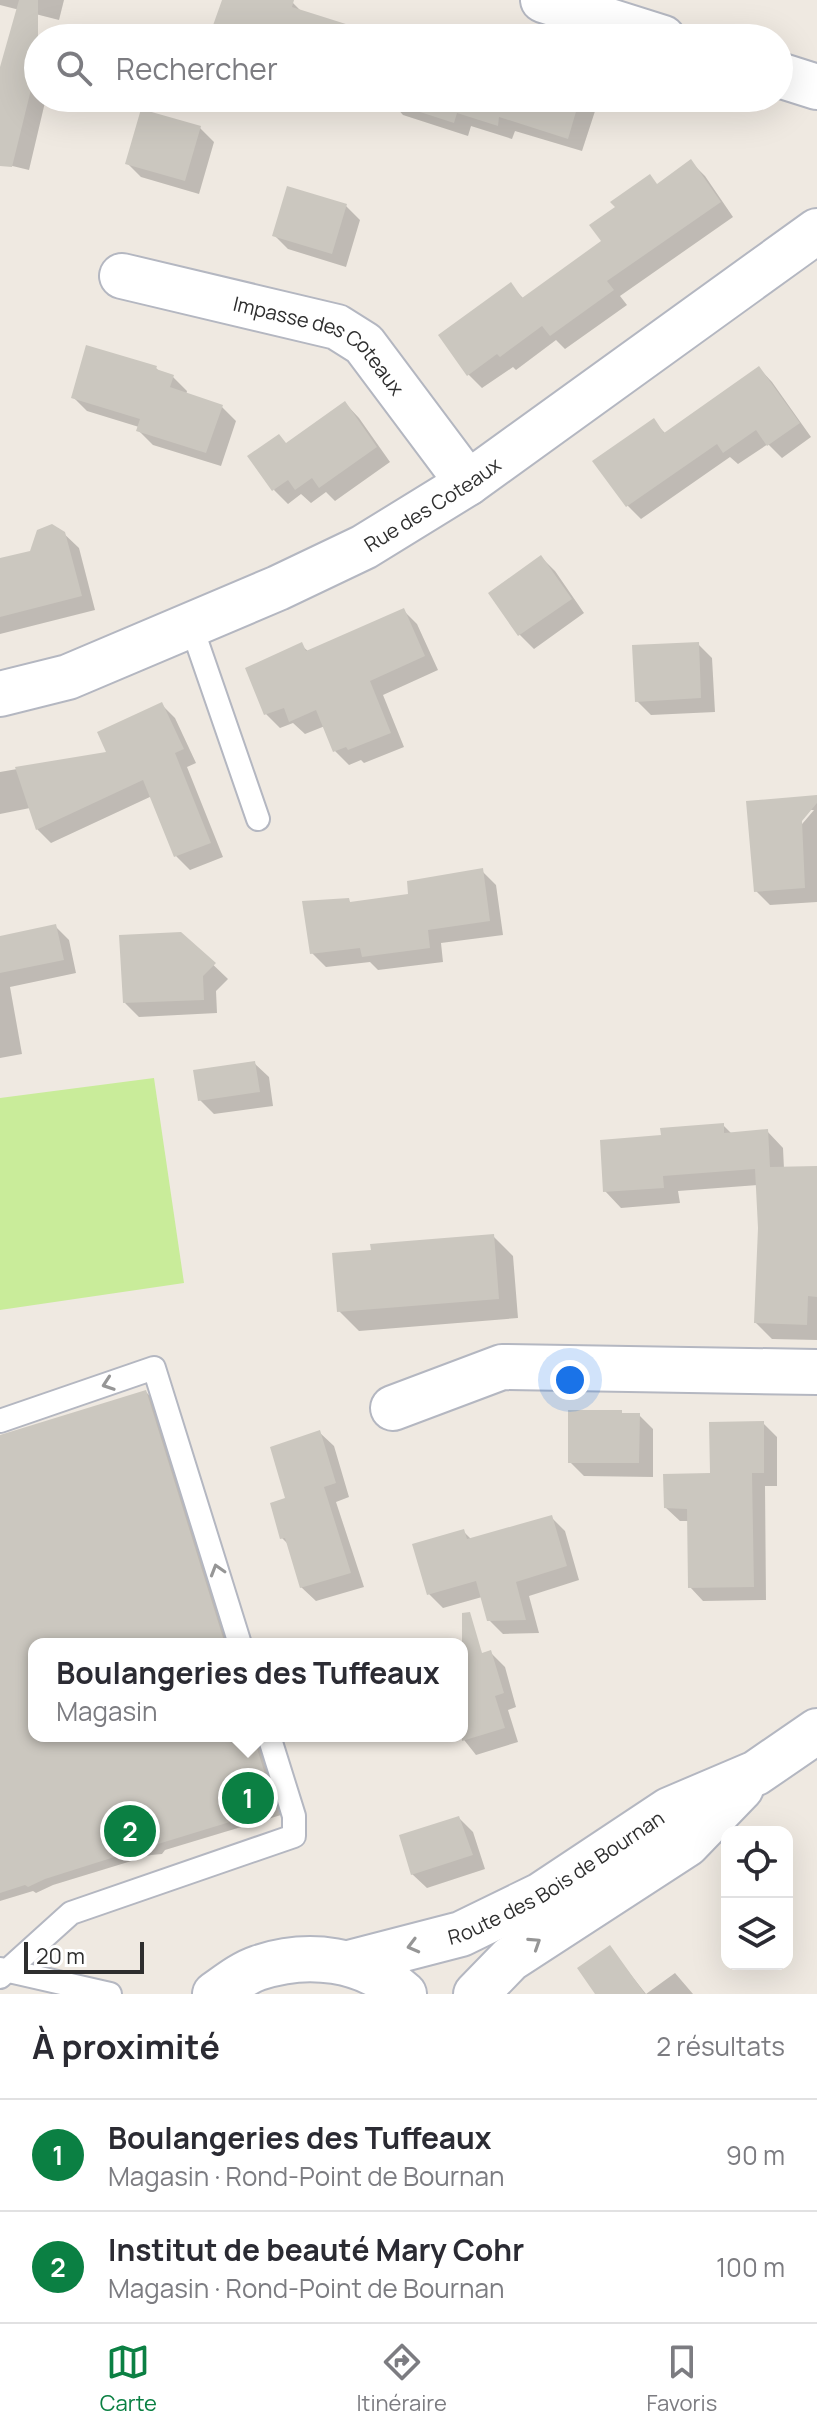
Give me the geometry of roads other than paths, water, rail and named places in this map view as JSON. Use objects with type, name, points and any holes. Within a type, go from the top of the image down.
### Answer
[{"type":"street","points":[[543,0],[619,24]]},
{"type":"street","points":[[793,79],[817,87]]},
{"type":"street","name":"Rue des Coteaux","points":[[0,694],[68,677],[278,588],[364,547],[468,483],[817,231]]},
{"type":"street","name":"Impasse des Coteaux","points":[[122,276],[337,327],[364,344],[468,483]]},
{"type":"street","points":[[393,1408],[502,1367],[817,1372]]},
{"type":"street","name":"Route des Bois de Bournan","points":[[476,1994],[510,1959],[687,1844],[756,1773],[817,1731]]},
{"type":"street","name":"Route des Bois de Bournan","points":[[349,1963],[461,1934],[541,1895],[669,1810],[756,1773]]},
{"type":"street","points":[[215,1994],[256,1969],[302,1958],[349,1963],[389,1980],[404,1994]]},
{"type":"lane","points":[[191,625],[258,819]]},
{"type":"lane","points":[[0,1421],[154,1368],[238,1638]]},
{"type":"lane","points":[[3,1973],[71,1913],[294,1836],[294,1816],[271,1742]]},
{"type":"lane","points":[[3,1973],[110,1994]]},
{"type":"place","name":"Boulangeries des Tuffeaux","points":[[248,1798]]},
{"type":"place","name":"Institut de beauté Mary Cohr","points":[[130,1831]]}]
